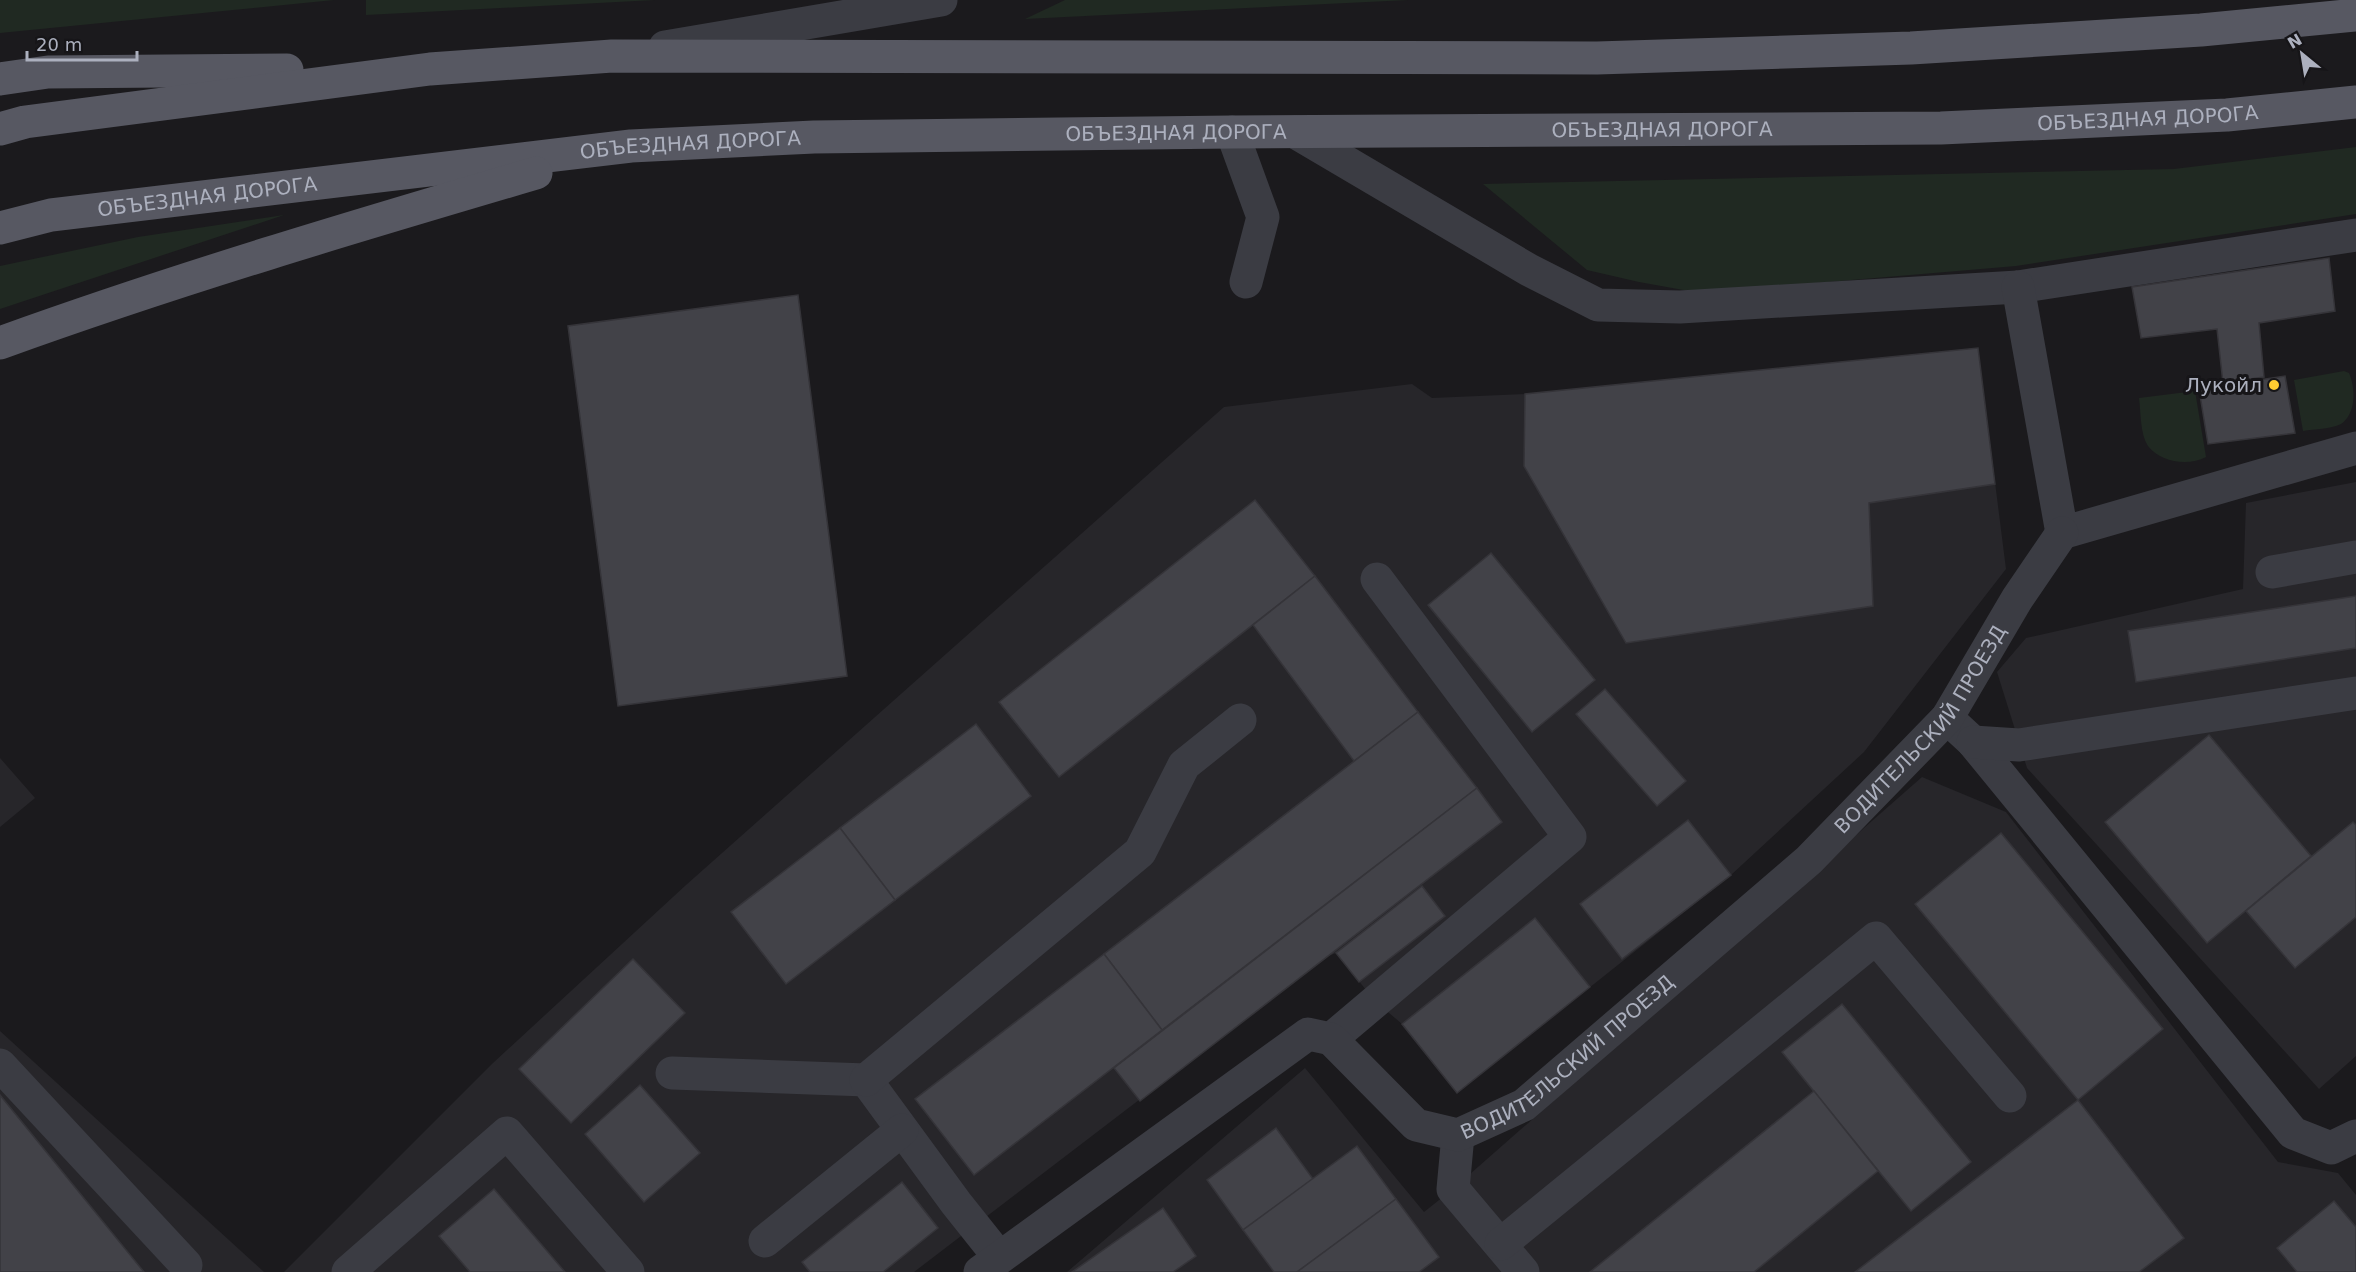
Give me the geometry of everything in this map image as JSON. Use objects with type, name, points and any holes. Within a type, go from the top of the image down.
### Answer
[{"type":"main road","points":[[0,129],[37,121],[430,69],[612,56],[1597,58],[1923,47],[2201,30],[2356,15]]},
{"type":"main road","points":[[0,79],[48,72],[430,69]]},
{"type":"main road","name":"ОБЪЕЗДНАЯ ДОРОГА","points":[[0,228],[51,215],[631,146],[814,137],[1941,128],[2227,115],[2356,102]]},
{"type":"main road","points":[[0,343],[103,306],[333,232],[631,146]]},
{"type":"street","points":[[612,56],[941,0]]},
{"type":"street","points":[[1232,132],[1263,217],[1246,282]]},
{"type":"street","points":[[1295,132],[1530,270],[1598,305],[1680,307],[2018,287],[2356,235]]},
{"type":"street","points":[[2018,287],[2062,533],[2356,448]]},
{"type":"street","name":"ВОДИТЕЛЬСКИЙ ПРОЕЗД","points":[[1332,1039],[1416,1125],[1458,1135],[1524,1105],[1809,860],[1947,718],[2018,599],[2062,533]]},
{"type":"street","points":[[2272,572],[2356,557]]},
{"type":"street","points":[[866,1080],[902,1130],[989,1265],[1308,1034],[1332,1039],[1570,837],[1377,579]]},
{"type":"street","points":[[1973,742],[2019,745],[2356,693]]},
{"type":"street","points":[[1947,718],[1973,742],[2293,1133],[2331,1148],[2356,1136]]},
{"type":"street","points":[[672,1073],[866,1080],[1140,852],[1184,765],[1240,720]]},
{"type":"street","points":[[1501,1244],[1876,938],[2010,1096]]},
{"type":"street","points":[[0,1065],[186,1265]]},
{"type":"street","points":[[765,1241],[902,1130]]},
{"type":"street","points":[[348,1272],[507,1133],[628,1272]]},
{"type":"street","points":[[1458,1135],[1453,1189],[1524,1272]]},
{"type":"shaded area","points":[[0,0],[334,0],[0,33]]},
{"type":"shaded area","points":[[366,0],[655,0],[366,15]]},
{"type":"shaded area","points":[[1065,0],[1408,0],[1025,19]]},
{"type":"shaded area","points":[[2356,147],[2356,214],[2016,266],[1700,293],[1587,270],[1483,184],[2174,169]]},
{"type":"shaded area","points":[[284,215],[0,309],[0,266],[138,237]]},
{"type":"shaded area","points":[[1978,348],[2006,569],[1864,752],[1731,875],[1457,1093],[1402,1024],[1375,1001],[1336,953],[1326,957],[914,1272],[284,1272],[493,1063],[686,885],[1224,407],[1412,384],[1432,398],[1525,394]]},
{"type":"shaded area","points":[[2344,371],[2349,373],[2354,394],[2352,408],[2346,420],[2332,427],[2303,431],[2294,380]]},
{"type":"shaded area","points":[[2195,391],[2206,457],[2184,462],[2160,456],[2145,441],[2139,398]]},
{"type":"shaded area","points":[[2356,482],[2356,1056],[2319,1089],[2027,768],[1997,672],[2026,638],[2243,589],[2246,503]]},
{"type":"shaded area","points":[[0,758],[35,798],[0,827]]},
{"type":"shaded area","points":[[1922,777],[2006,812],[2278,1162],[2338,1173],[2356,1195],[2356,1272],[1067,1272],[1305,1068],[1424,1212]]},
{"type":"shaded area","points":[[0,1031],[264,1272],[0,1272]]},
{"type":"building","points":[[2329,258],[2335,311],[2259,323],[2264,377],[2223,383],[2217,329],[2141,338],[2132,287]]},
{"type":"building","points":[[798,295],[847,676],[618,706],[568,326]]},
{"type":"building","points":[[1978,348],[1995,484],[1869,503],[1873,606],[1626,643],[1524,466],[1525,394]]},
{"type":"building","points":[[2285,376],[2295,433],[2208,444],[2199,389]]},
{"type":"building","points":[[1255,500],[1315,576],[1059,777],[999,702]]},
{"type":"building","points":[[1491,553],[1595,680],[1532,732],[1428,605]]},
{"type":"building","points":[[1315,576],[1418,712],[1354,761],[1253,625]]},
{"type":"building","points":[[2356,596],[2356,648],[2136,682],[2128,631]]},
{"type":"building","points":[[1605,689],[1686,781],[1657,806],[1576,714]]},
{"type":"building","points":[[1418,712],[1477,788],[1162,1030],[1104,954]]},
{"type":"building","points":[[976,724],[1031,796],[895,900],[840,828]]},
{"type":"building","points":[[2209,735],[2311,856],[2207,943],[2105,822]]},
{"type":"building","points":[[1477,788],[1502,822],[1140,1101],[1114,1068]]},
{"type":"building","points":[[1688,820],[1731,875],[1622,959],[1580,904]]},
{"type":"building","points":[[2353,822],[2356,825],[2356,917],[2295,968],[2246,911]]},
{"type":"building","points":[[840,828],[895,900],[786,984],[731,912]]},
{"type":"building","points":[[2001,833],[2163,1029],[2078,1100],[1915,904]]},
{"type":"building","points":[[1422,886],[1445,916],[1359,982],[1336,953]]},
{"type":"building","points":[[1535,918],[1590,987],[1457,1093],[1402,1024]]},
{"type":"building","points":[[1104,954],[1162,1030],[974,1175],[915,1099]]},
{"type":"building","points":[[633,959],[685,1013],[571,1123],[519,1069]]},
{"type":"building","points":[[1842,1004],[1971,1162],[1911,1211],[1782,1052]]},
{"type":"building","points":[[640,1085],[700,1153],[644,1202],[585,1134]]},
{"type":"building","points":[[1814,1091],[1878,1171],[1754,1272],[1590,1272]]},
{"type":"building","points":[[0,1095],[144,1272],[0,1272]]},
{"type":"building","points":[[2078,1100],[2184,1238],[2139,1272],[1855,1272]]},
{"type":"building","points":[[1276,1128],[1313,1179],[1243,1230],[1207,1180]]},
{"type":"building","points":[[1357,1146],[1396,1199],[1297,1272],[1274,1272],[1243,1230]]},
{"type":"building","points":[[902,1182],[938,1228],[883,1272],[810,1272],[802,1262]]},
{"type":"building","points":[[494,1189],[565,1272],[470,1272],[439,1236]]},
{"type":"building","points":[[1396,1199],[1439,1257],[1419,1272],[1297,1272]]},
{"type":"building","points":[[2334,1201],[2356,1227],[2356,1272],[2297,1272],[2277,1248]]},
{"type":"building","points":[[1163,1208],[1196,1256],[1173,1272],[1072,1272]]},
{"type":"place","name":"Лукойл","points":[[2274,385]]}]
